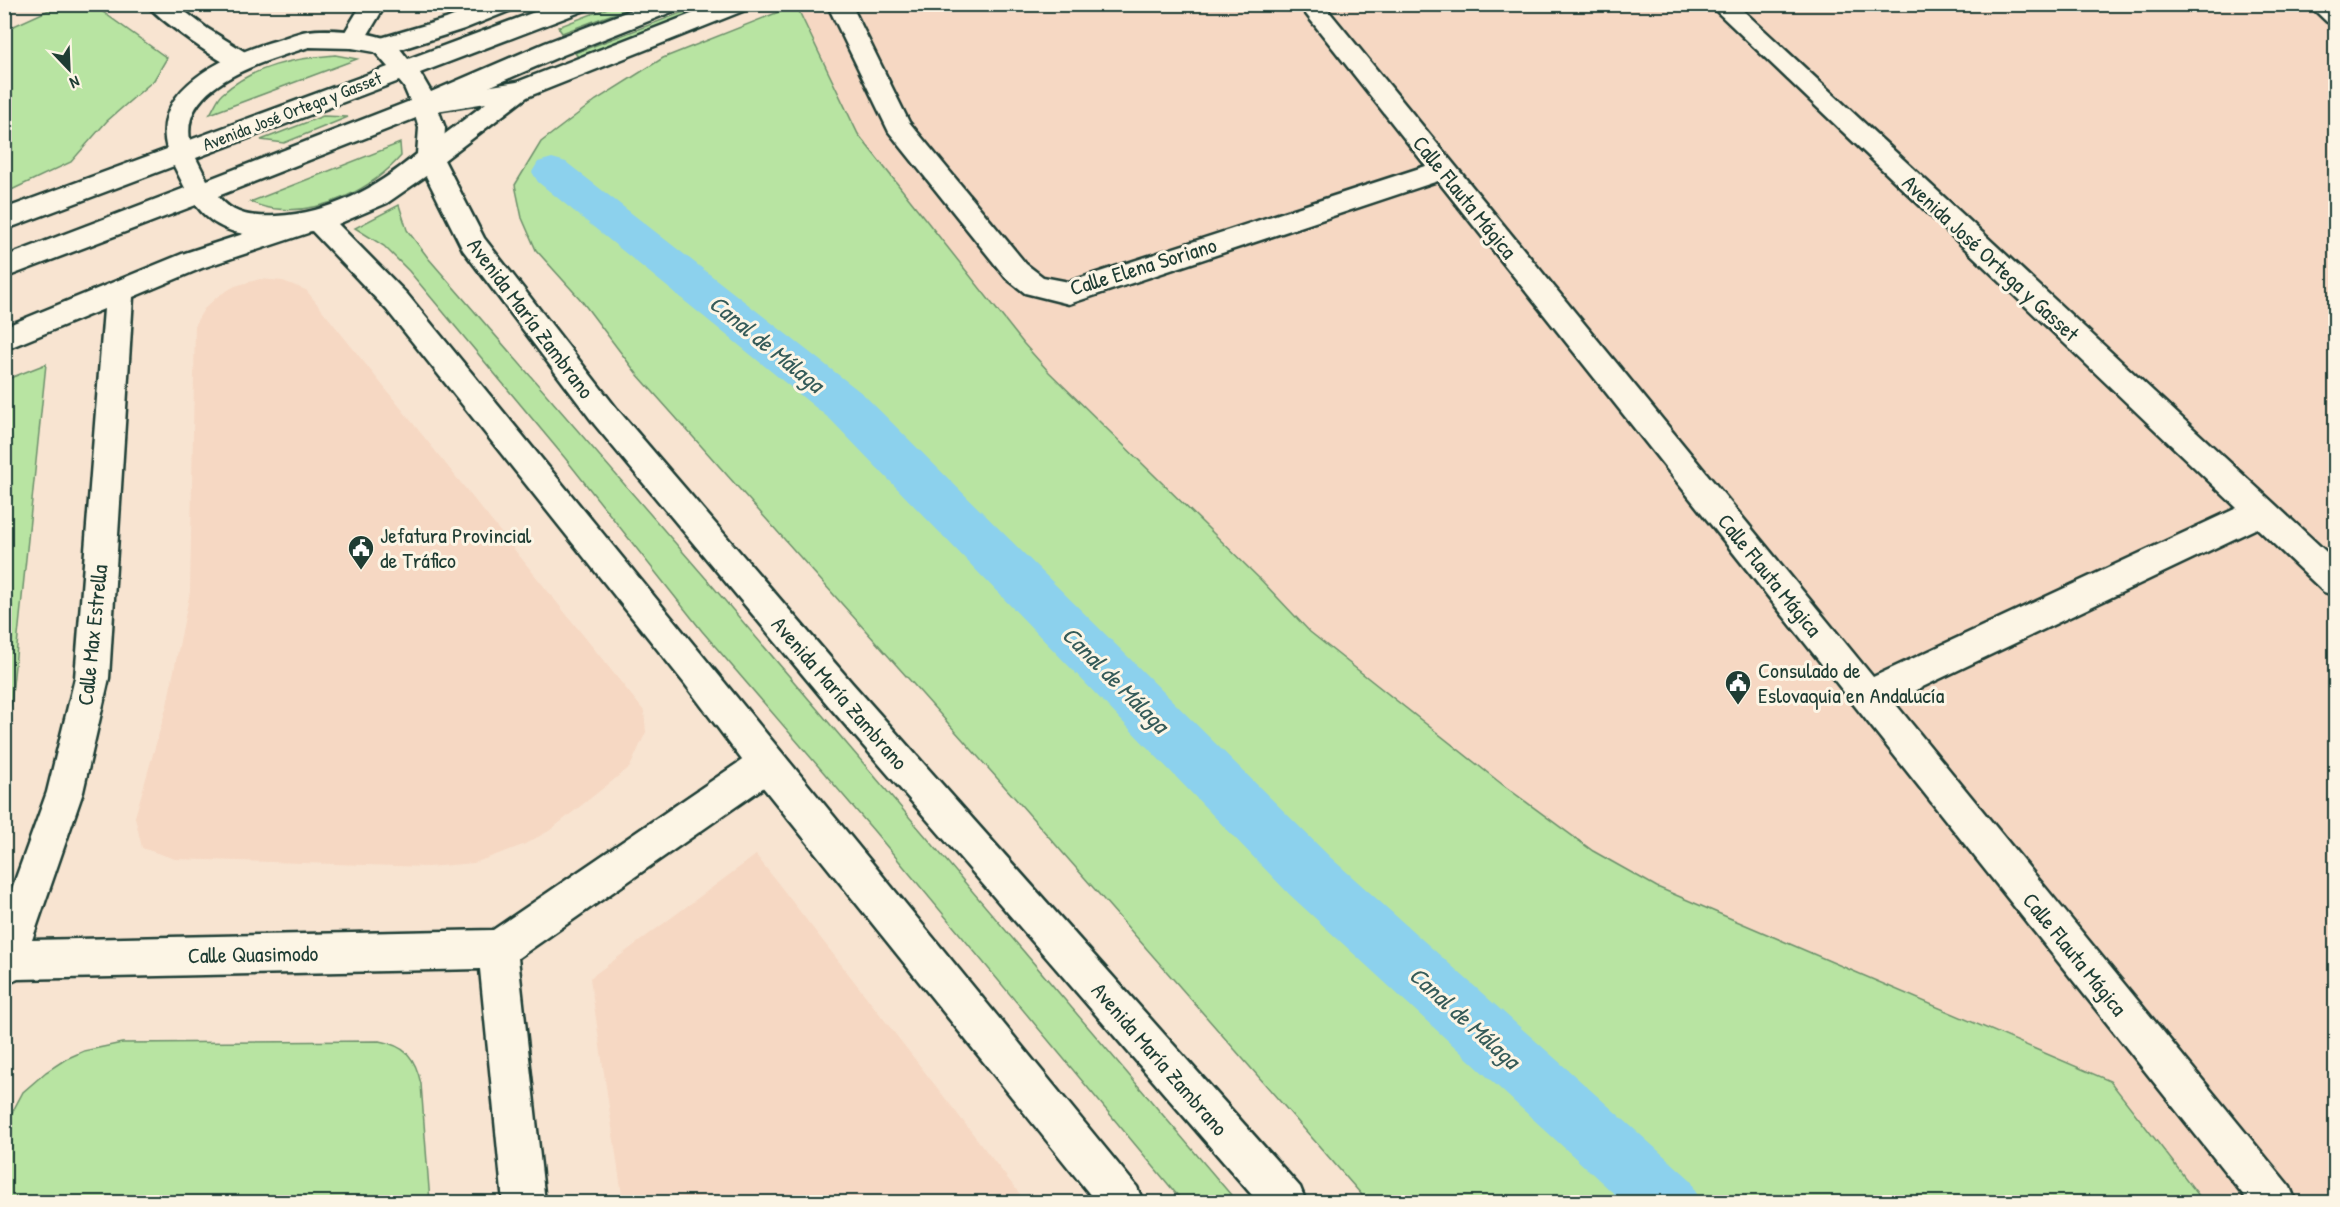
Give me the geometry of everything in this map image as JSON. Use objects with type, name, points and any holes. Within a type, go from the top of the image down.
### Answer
[{"type":"street","points":[[159,4],[199,35],[241,61]]},
{"type":"street","points":[[352,40],[374,4]]},
{"type":"street","name":"Avenida José Ortega y Gasset","points":[[383,46],[455,24],[506,4]]},
{"type":"street","name":"Avenida José Ortega y Gasset","points":[[4,220],[580,4]]},
{"type":"street","name":"Avenida José Ortega y Gasset","points":[[4,268],[377,125],[554,49],[671,4]]},
{"type":"street","name":"Avenida José Ortega y Gasset","points":[[424,104],[521,90],[740,4]]},
{"type":"street","name":"Calle Elena Soriano","points":[[839,4],[898,126],[1016,271],[1035,286],[1069,293],[1443,170]]},
{"type":"street","name":"Calle Flauta Mágica","points":[[1310,4],[2275,1203]]},
{"type":"street","name":"Avenida José Ortega y Gasset","points":[[1721,4],[2336,582]]},
{"type":"street","points":[[2320,4],[2336,17]]},
{"type":"street","points":[[430,158],[432,128],[416,84],[383,46],[352,40],[307,39],[241,61],[205,83],[185,107],[176,130],[181,153],[202,192],[218,214],[249,227],[308,224],[386,289],[1122,1203]]},
{"type":"street","name":"Avenida José Ortega y Gasset","points":[[308,224],[371,200],[400,184],[430,158],[521,90]]},
{"type":"street","name":"Avenida María Zambrano","points":[[430,158],[472,243],[606,417],[840,694],[1285,1203]]},
{"type":"street","points":[[4,339],[192,261],[308,224]]},
{"type":"street","name":"Calle Max Estrella","points":[[6,963],[65,792],[92,678],[119,293]]},
{"type":"street","points":[[1868,696],[2260,512]]},
{"type":"street","points":[[524,1203],[505,1036],[498,949],[767,764]]},
{"type":"street","name":"Calle Quasimodo","points":[[6,963],[498,949]]},
{"type":"shaded area","points":[[796,5],[2335,5],[2335,1202],[2204,1202],[2110,1081],[1657,887],[1593,851],[1503,785],[1310,632],[1262,581],[1049,372],[1024,344],[858,134]]},
{"type":"shaded area","name":"Jefatura Provincial de Tráfico","points":[[260,279],[283,281],[306,290],[644,711],[646,732],[630,767],[549,831],[523,845],[474,863],[428,867],[175,859],[142,848],[135,817],[167,705],[190,592],[195,324],[204,309],[218,296],[235,286]]},
{"type":"shaded area","points":[[756,855],[1026,1202],[623,1202],[590,978]]},
{"type":"green space","points":[[618,4],[637,5],[562,33],[558,27]]},
{"type":"green space","points":[[60,5],[93,5],[167,58],[154,80],[107,121],[71,162],[5,193],[5,30]]},
{"type":"green space","points":[[702,5],[718,5],[579,58],[575,53]]},
{"type":"green space","points":[[796,5],[858,134],[1024,344],[1049,372],[1262,581],[1310,632],[1503,785],[1593,851],[1657,887],[2110,1081],[2204,1202],[1368,1202],[1021,805],[637,374],[581,300],[536,250],[522,218],[515,185],[541,142],[596,100],[663,58]]},
{"type":"green space","points":[[335,55],[357,59],[210,114],[222,94],[234,84],[261,70],[290,61]]},
{"type":"green space","points":[[323,116],[348,117],[284,143],[261,140]]},
{"type":"green space","points":[[400,143],[401,156],[389,168],[361,189],[345,197],[294,210],[263,207],[250,202]]},
{"type":"green space","points":[[399,205],[407,230],[429,259],[709,582],[1237,1202],[1183,1202],[874,831],[702,631],[565,458],[409,271],[384,246],[355,228]]},
{"type":"green space","points":[[46,364],[10,714],[5,734],[5,380]]},
{"type":"green space","points":[[379,1041],[396,1046],[408,1054],[419,1075],[430,1202],[5,1202],[5,1126],[23,1092],[46,1072],[84,1051],[122,1043]]},
{"type":"waterway","name":"Canal de Málaga","points":[[552,172],[847,407],[1310,876],[1669,1202]]},
{"type":"place","name":"Jefatura Provincial de Tráfico","points":[[361,571]]},
{"type":"place","name":"Consulado de Eslovaquia en Andalucía","points":[[1738,706]]}]
